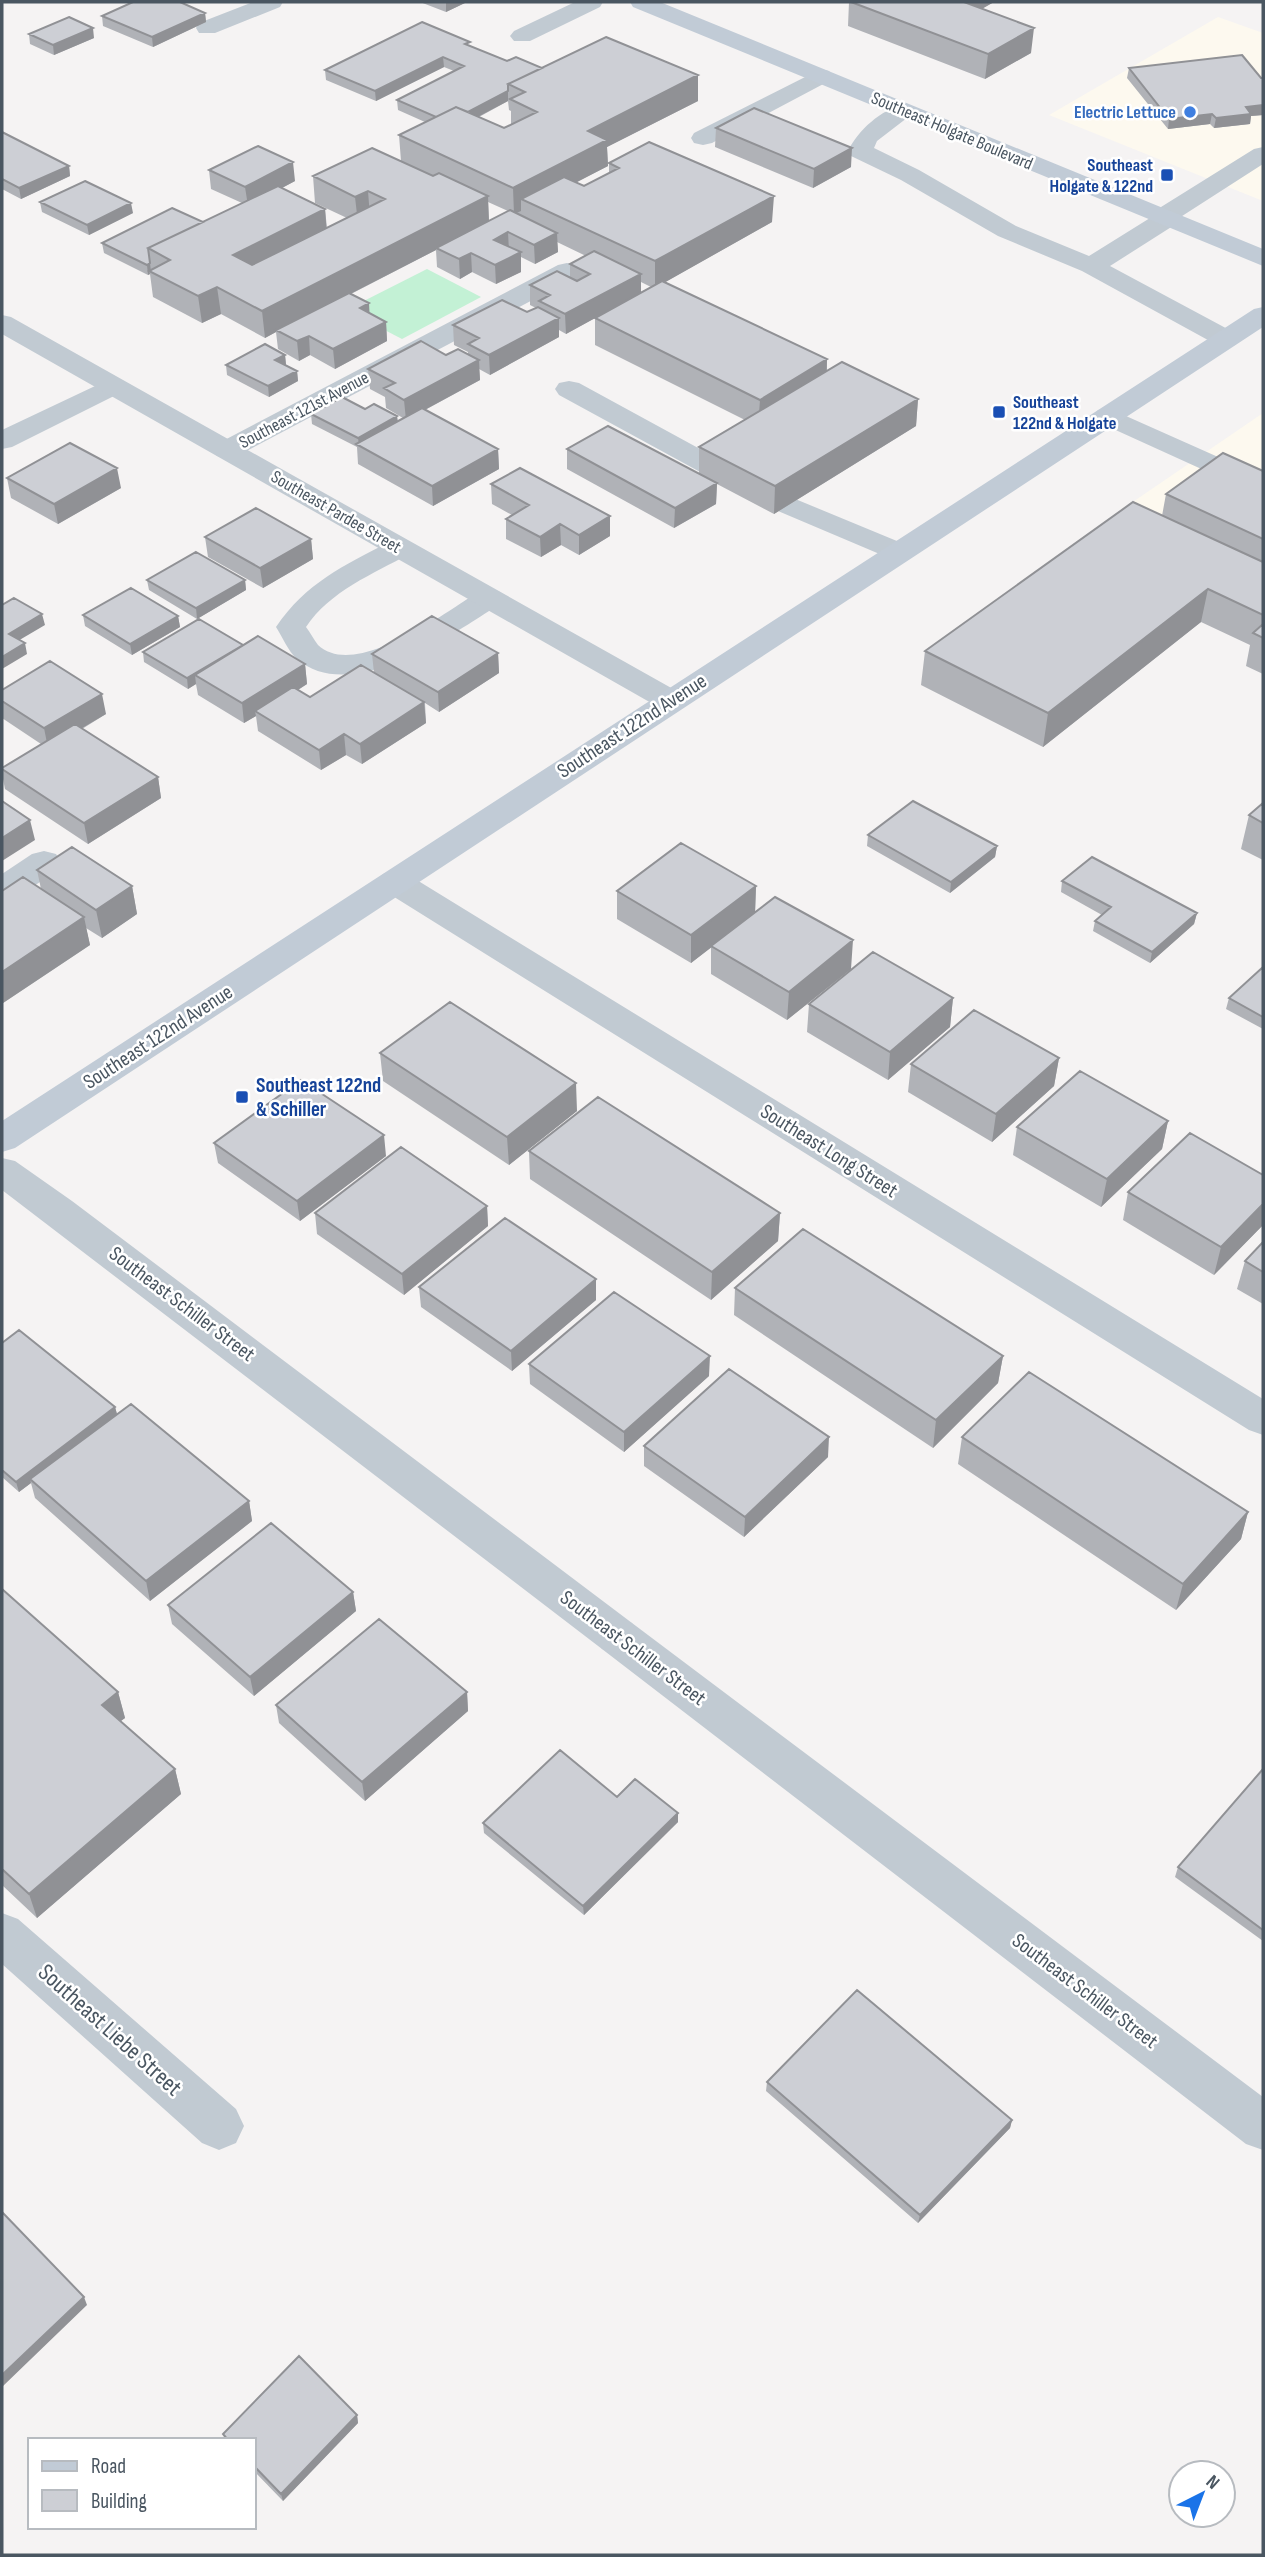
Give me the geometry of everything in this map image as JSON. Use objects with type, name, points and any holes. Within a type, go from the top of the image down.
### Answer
[{"type":"main road","name":"Southeast Holgate Boulevard","points":[[646,3],[1263,258]]},
{"type":"main road","name":"Southeast 122nd Avenue","points":[[2,1139],[1263,315]]},
{"type":"street","points":[[206,28],[272,2]]},
{"type":"street","points":[[522,36],[592,2]]},
{"type":"street","points":[[703,138],[821,76]]},
{"type":"street","points":[[904,111],[867,137],[860,151],[910,174],[1007,231],[1091,267],[1227,339]]},
{"type":"street","points":[[1091,267],[1263,154]]},
{"type":"street","name":"Southeast 121st Avenue","points":[[227,450],[567,271]]},
{"type":"street","name":"Southeast Pardee Street","points":[[2,323],[671,701]]},
{"type":"street","points":[[2,441],[112,386]]},
{"type":"street","points":[[569,388],[712,467]]},
{"type":"street","points":[[1108,416],[1262,486]]},
{"type":"street","points":[[788,505],[899,552]]},
{"type":"street","points":[[399,548],[318,594],[300,611],[291,627],[298,643],[314,657],[333,664],[375,660],[409,647],[489,598]]},
{"type":"street","points":[[2,889],[44,862]]},
{"type":"street","name":"Southeast Long Street","points":[[395,882],[1263,1419]]},
{"type":"street","name":"Southeast Schiller Street","points":[[2,1171],[69,1218],[1263,2127]]},
{"type":"street","name":"Southeast Liebe Street","points":[[2,1934],[219,2126]]},
{"type":"shaded area","points":[[1218,17],[1263,33],[1263,201],[1049,115]]},
{"type":"shaded area","points":[[1263,413],[1263,574],[1121,510]]},
{"type":"green space","points":[[427,269],[481,297],[402,339],[346,310]]},
{"type":"building","points":[[133,2],[180,2],[205,13],[152,37],[102,16]]},
{"type":"building","points":[[851,2],[964,2],[1034,28],[988,54]]},
{"type":"building","points":[[69,17],[93,28],[53,45],[29,34]]},
{"type":"building","points":[[422,22],[507,61],[516,57],[542,68],[508,84],[508,91],[468,112],[456,107],[436,117],[397,100],[464,66],[443,57],[375,91],[325,70]]},
{"type":"building","points":[[606,37],[698,75],[588,131],[607,140],[513,188],[399,135],[456,107],[504,128],[537,112],[510,99],[525,92],[508,84]]},
{"type":"building","points":[[1242,55],[1263,78],[1263,105],[1246,107],[1251,114],[1216,118],[1212,114],[1169,119],[1129,68]]},
{"type":"building","points":[[754,108],[852,148],[814,169],[716,128]]},
{"type":"building","points":[[2,132],[69,166],[19,188],[2,179]]},
{"type":"building","points":[[649,142],[774,196],[655,261],[521,199],[564,177],[584,186],[619,168],[609,163]]},
{"type":"building","points":[[258,146],[293,162],[245,187],[209,170]]},
{"type":"building","points":[[372,148],[433,176],[439,173],[488,196],[262,311],[217,287],[198,296],[149,271],[170,260],[148,248],[278,186],[325,209],[233,255],[252,265],[385,199],[368,191],[355,197],[313,176]]},
{"type":"building","points":[[85,181],[131,203],[87,225],[40,202]]},
{"type":"building","points":[[172,208],[203,222],[148,248],[150,263],[147,265],[102,243]]},
{"type":"building","points":[[510,210],[557,233],[534,245],[508,232],[494,240],[521,252],[495,265],[471,253],[459,259],[436,248]]},
{"type":"building","points":[[594,251],[641,274],[565,314],[539,301],[550,295],[530,285],[557,271],[577,281],[590,274],[570,264]]},
{"type":"building","points":[[662,281],[827,359],[760,400],[595,318]]},
{"type":"building","points":[[349,293],[369,303],[360,308],[386,322],[333,349],[309,336],[297,341],[276,330]]},
{"type":"building","points":[[502,300],[527,312],[538,307],[559,318],[489,355],[468,344],[479,338],[453,325]]},
{"type":"building","points":[[421,341],[446,355],[458,349],[479,360],[404,400],[384,388],[395,383],[368,369]]},
{"type":"building","points":[[265,344],[285,355],[275,360],[297,371],[268,386],[226,365]]},
{"type":"building","points":[[842,362],[918,399],[775,486],[699,447]]},
{"type":"building","points":[[342,397],[365,409],[374,404],[397,416],[358,438],[311,414]]},
{"type":"building","points":[[422,408],[498,449],[432,486],[356,444]]},
{"type":"building","points":[[608,426],[717,483],[675,508],[567,449]]},
{"type":"building","points":[[70,443],[117,468],[54,504],[7,478]]},
{"type":"building","points":[[1223,453],[1263,471],[1263,539],[1166,494]]},
{"type":"building","points":[[520,468],[610,516],[579,535],[560,524],[540,537],[506,519],[529,505],[491,484]]},
{"type":"building","points":[[1133,502],[1263,562],[1263,615],[1208,589],[1048,713],[925,651]]},
{"type":"building","points":[[256,508],[311,539],[260,568],[205,537]]},
{"type":"building","points":[[196,552],[245,580],[196,608],[147,580]]},
{"type":"building","points":[[131,588],[178,616],[130,644],[83,615]]},
{"type":"building","points":[[14,598],[42,614],[9,634],[25,643],[2,657],[2,605]]},
{"type":"building","points":[[432,616],[498,653],[438,692],[372,654]]},
{"type":"building","points":[[199,619],[243,645],[187,678],[143,652]]},
{"type":"building","points":[[1263,624],[1263,638],[1253,633]]},
{"type":"building","points":[[258,636],[305,664],[242,703],[195,675]]},
{"type":"building","points":[[50,661],[102,694],[44,728],[2,701],[2,690]]},
{"type":"building","points":[[361,665],[424,702],[360,744],[344,734],[319,750],[255,711],[293,687],[310,697]]},
{"type":"building","points":[[75,724],[158,777],[84,823],[2,769]]},
{"type":"building","points":[[2,801],[30,820],[2,838]]},
{"type":"building","points":[[913,801],[997,846],[951,882],[868,835]]},
{"type":"building","points":[[1263,803],[1263,823],[1249,815]]},
{"type":"building","points":[[681,843],[756,886],[691,935],[617,891]]},
{"type":"building","points":[[72,847],[132,886],[96,910],[37,870]]},
{"type":"building","points":[[1092,857],[1197,913],[1152,952],[1095,921],[1111,907],[1062,881]]},
{"type":"building","points":[[23,877],[84,917],[2,972],[2,891]]},
{"type":"building","points":[[775,897],[853,940],[789,992],[711,946]]},
{"type":"building","points":[[873,952],[953,998],[890,1052],[809,1004]]},
{"type":"building","points":[[1263,967],[1263,1017],[1229,998]]},
{"type":"building","points":[[450,1002],[576,1083],[507,1137],[380,1053]]},
{"type":"building","points":[[974,1010],[1059,1058],[996,1114],[911,1064]]},
{"type":"building","points":[[1080,1071],[1168,1121],[1107,1179],[1017,1127]]},
{"type":"building","points":[[301,1080],[384,1135],[297,1201],[214,1143]]},
{"type":"building","points":[[598,1097],[780,1213],[712,1272],[529,1151]]},
{"type":"building","points":[[1190,1133],[1263,1175],[1263,1204],[1221,1247],[1128,1192]]},
{"type":"building","points":[[401,1147],[487,1206],[402,1274],[315,1213]]},
{"type":"building","points":[[505,1218],[596,1279],[511,1351],[419,1287]]},
{"type":"building","points":[[803,1229],[1003,1356],[936,1420],[735,1288]]},
{"type":"building","points":[[1263,1242],[1263,1272],[1245,1261]]},
{"type":"building","points":[[614,1292],[710,1356],[624,1432],[529,1364]]},
{"type":"building","points":[[19,1330],[115,1407],[16,1482],[2,1470],[2,1343]]},
{"type":"building","points":[[729,1369],[829,1437],[745,1517],[644,1446]]},
{"type":"building","points":[[1029,1372],[1248,1512],[1183,1584],[962,1437]]},
{"type":"building","points":[[131,1404],[249,1501],[146,1581],[30,1479]]},
{"type":"building","points":[[271,1523],[353,1592],[250,1677],[168,1605]]},
{"type":"building","points":[[2,1589],[118,1692],[102,1705],[175,1769],[29,1894],[2,1869]]},
{"type":"building","points":[[379,1619],[467,1692],[362,1782],[276,1705]]},
{"type":"building","points":[[560,1750],[617,1797],[635,1779],[678,1813],[583,1906],[483,1823]]},
{"type":"building","points":[[1263,1769],[1263,1930],[1178,1867]]},
{"type":"building","points":[[857,1990],[1012,2120],[920,2215],[767,2082]]},
{"type":"building","points":[[2,2212],[84,2297],[2,2375]]},
{"type":"building","points":[[299,2356],[357,2415],[281,2494],[256,2468],[256,2438],[226,2438],[223,2434]]},
{"type":"place","name":"Electric Lettuce","points":[[1190,112]]},
{"type":"place","name":"Southeast Holgate & 122nd","points":[[1167,175]]},
{"type":"place","name":"Southeast 122nd & Holgate","points":[[999,412]]},
{"type":"place","name":"Southeast 122nd & Schiller","points":[[242,1097]]}]
